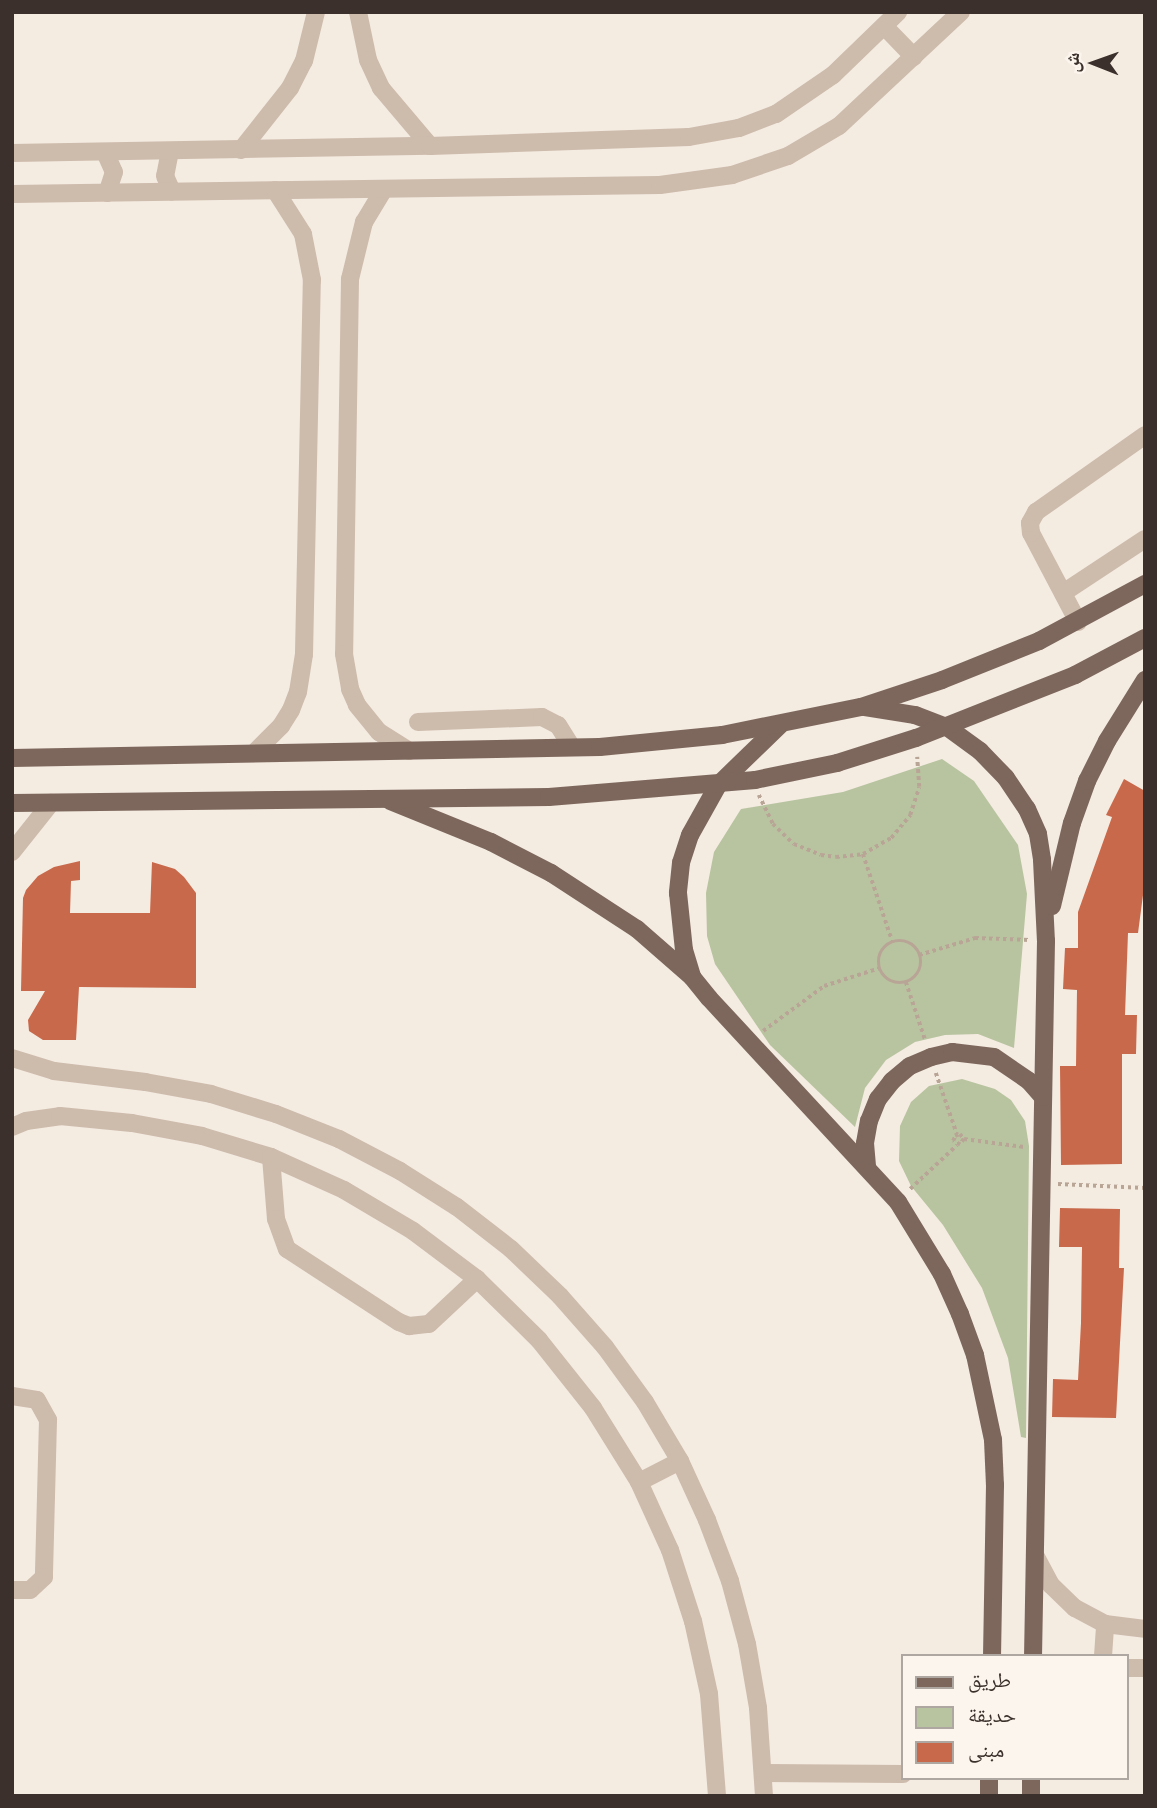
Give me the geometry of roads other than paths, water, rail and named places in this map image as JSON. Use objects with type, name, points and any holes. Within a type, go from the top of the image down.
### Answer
[{"type":"main road","points":[[12,758],[572,747],[661,742],[780,725],[861,707],[991,662],[1078,622],[1145,584]]},
{"type":"main road","points":[[12,803],[549,797],[755,780],[836,763],[947,727],[1075,675],[1145,638]]},
{"type":"main road","points":[[1046,941],[1069,834],[1087,782],[1107,741],[1145,680]]},
{"type":"main road","points":[[861,707],[915,715],[947,727],[980,751],[1006,778],[1027,809],[1038,834],[1046,941],[1033,1654]]},
{"type":"main road","points":[[692,977],[679,921],[681,863],[690,835],[718,785],[780,725]]},
{"type":"main road","points":[[380,797],[470,833],[551,873],[637,929],[692,977],[898,1202],[942,1274],[960,1314],[986,1397],[995,1485],[992,1654]]},
{"type":"main road","points":[[867,1166],[865,1143],[869,1121],[878,1100],[901,1074],[931,1056],[952,1052],[994,1057],[1030,1081],[1043,1097]]},
{"type":"street","points":[[241,150],[290,88],[304,61],[316,12]]},
{"type":"street","points":[[358,12],[368,60],[382,88],[430,146]]},
{"type":"street","points":[[12,153],[430,146],[689,137],[739,128],[776,114],[833,75],[898,12]]},
{"type":"street","points":[[12,194],[660,185],[732,175],[788,156],[814,143],[862,108],[956,14]]},
{"type":"street","points":[[884,26],[914,57]]},
{"type":"street","points":[[105,152],[114,172],[107,192]]},
{"type":"street","points":[[170,152],[165,176],[172,192]]},
{"type":"street","points":[[384,189],[364,222],[350,279],[344,654],[345,672],[357,705],[379,732],[409,751]]},
{"type":"street","points":[[254,753],[281,726],[291,710],[298,692],[304,654],[312,281],[303,234],[275,190]]},
{"type":"street","points":[[1078,622],[1031,533],[1032,517],[1145,435]]},
{"type":"street","points":[[1063,593],[1145,538]]},
{"type":"street","points":[[418,722],[542,717],[558,726],[572,747]]},
{"type":"street","points":[[12,852],[51,803]]},
{"type":"street","points":[[12,1058],[54,1071],[145,1082],[211,1094],[276,1114],[339,1139],[400,1171],[478,1224],[560,1296],[605,1347],[645,1402],[680,1461],[708,1520],[737,1606],[758,1708],[764,1796]]},
{"type":"street","points":[[12,1127],[26,1121],[60,1116],[132,1123],[202,1136],[271,1157],[367,1203],[413,1231],[477,1279],[539,1340],[593,1408],[639,1482],[670,1550],[693,1621],[709,1694],[717,1796]]},
{"type":"street","points":[[271,1157],[276,1219],[287,1249],[399,1322],[409,1326],[429,1324],[477,1279]]},
{"type":"street","points":[[12,1396],[37,1400],[48,1420],[44,1577],[30,1590],[12,1590]]},
{"type":"street","points":[[639,1482],[680,1461]]},
{"type":"street","points":[[1035,1555],[1042,1571],[1062,1598],[1075,1608],[1105,1624],[1145,1629]]},
{"type":"street","points":[[1103,1654],[1105,1624]]},
{"type":"street","points":[[764,1773],[902,1774]]}]
